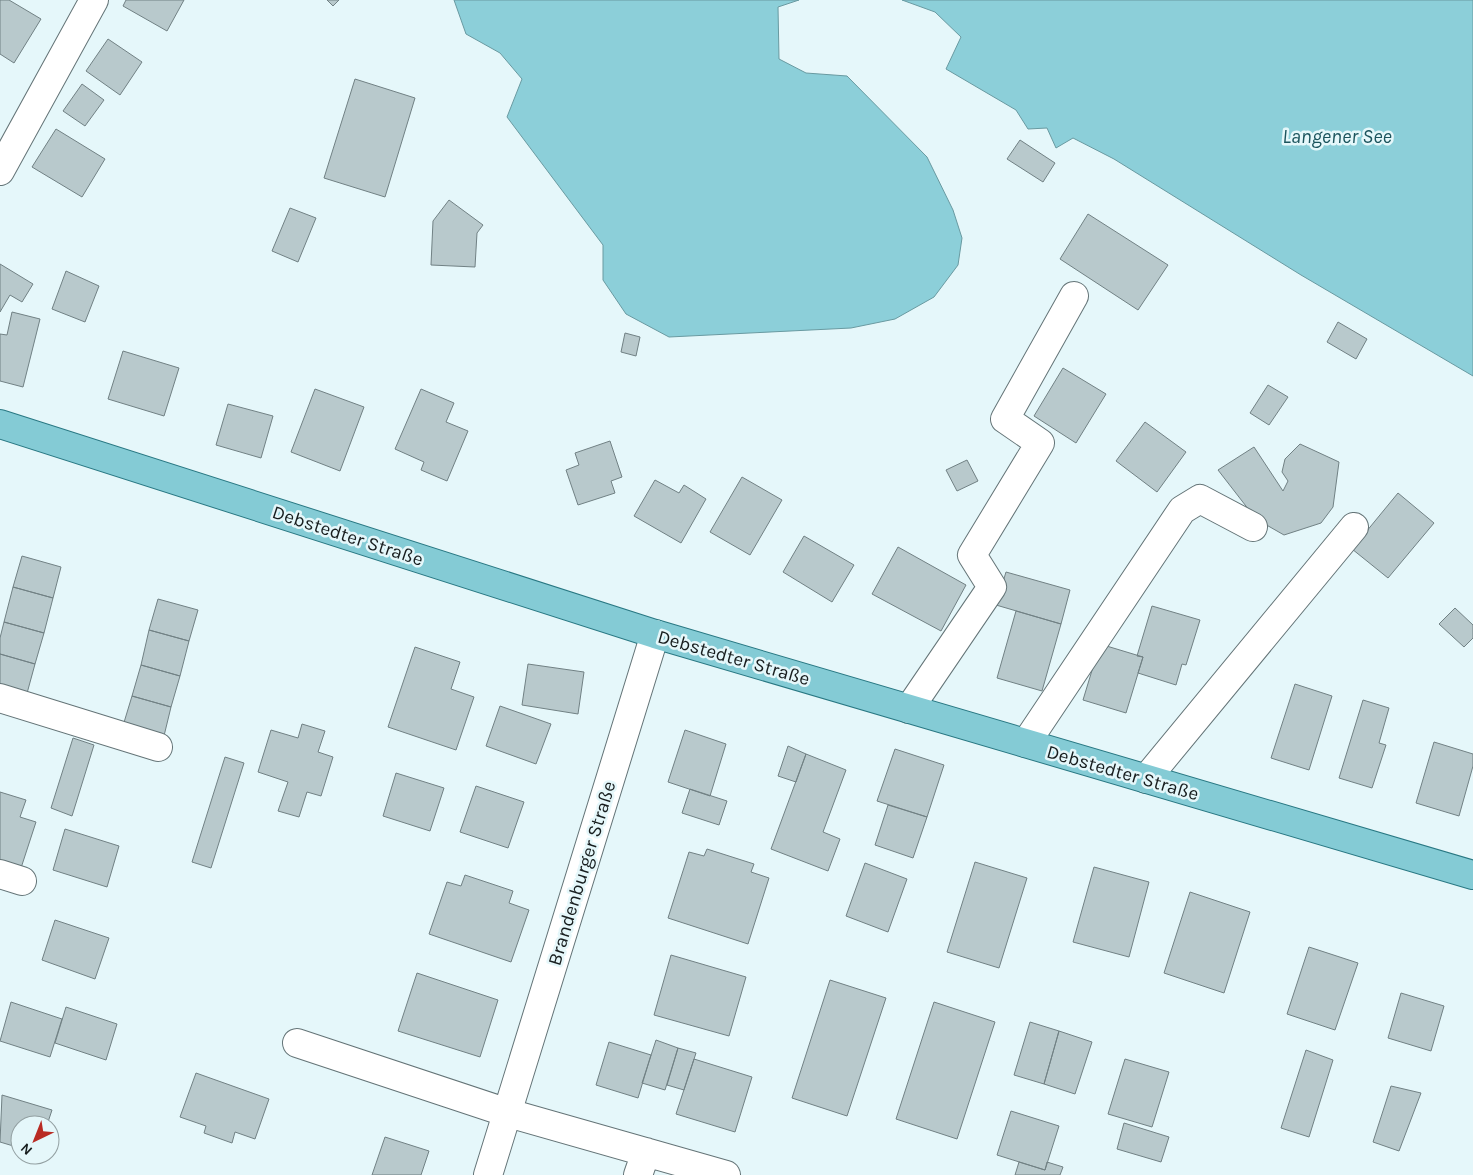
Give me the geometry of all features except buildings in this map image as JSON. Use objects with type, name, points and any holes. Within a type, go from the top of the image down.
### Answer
[{"type":"main road","name":"Debstedter Straße","points":[[0,424],[655,634],[1473,875]]},
{"type":"street","points":[[0,171],[94,0]]},
{"type":"street","points":[[909,709],[992,587],[972,555],[1040,443],[1005,419],[1074,296]]},
{"type":"street","points":[[1026,743],[1182,510],[1200,499],[1253,527]]},
{"type":"street","points":[[1146,779],[1354,526]]},
{"type":"street","name":"Brandenburger Straße","points":[[488,1175],[655,634]]},
{"type":"street","points":[[0,698],[158,747]]},
{"type":"street","points":[[297,1043],[508,1112],[642,1164],[726,1175]]},
{"type":"water","points":[[454,0],[799,0],[778,7],[779,59],[806,73],[847,76],[927,157],[953,210],[962,238],[958,265],[934,297],[895,319],[851,328],[669,337],[626,314],[603,280],[603,245],[507,117],[522,79],[500,53],[466,34]]},
{"type":"water","name":"Langener See","points":[[902,0],[1473,0],[1473,376],[1301,275],[1114,159],[1073,138],[1056,148],[1047,128],[1028,129],[1016,110],[946,69],[961,37],[935,12]]}]
